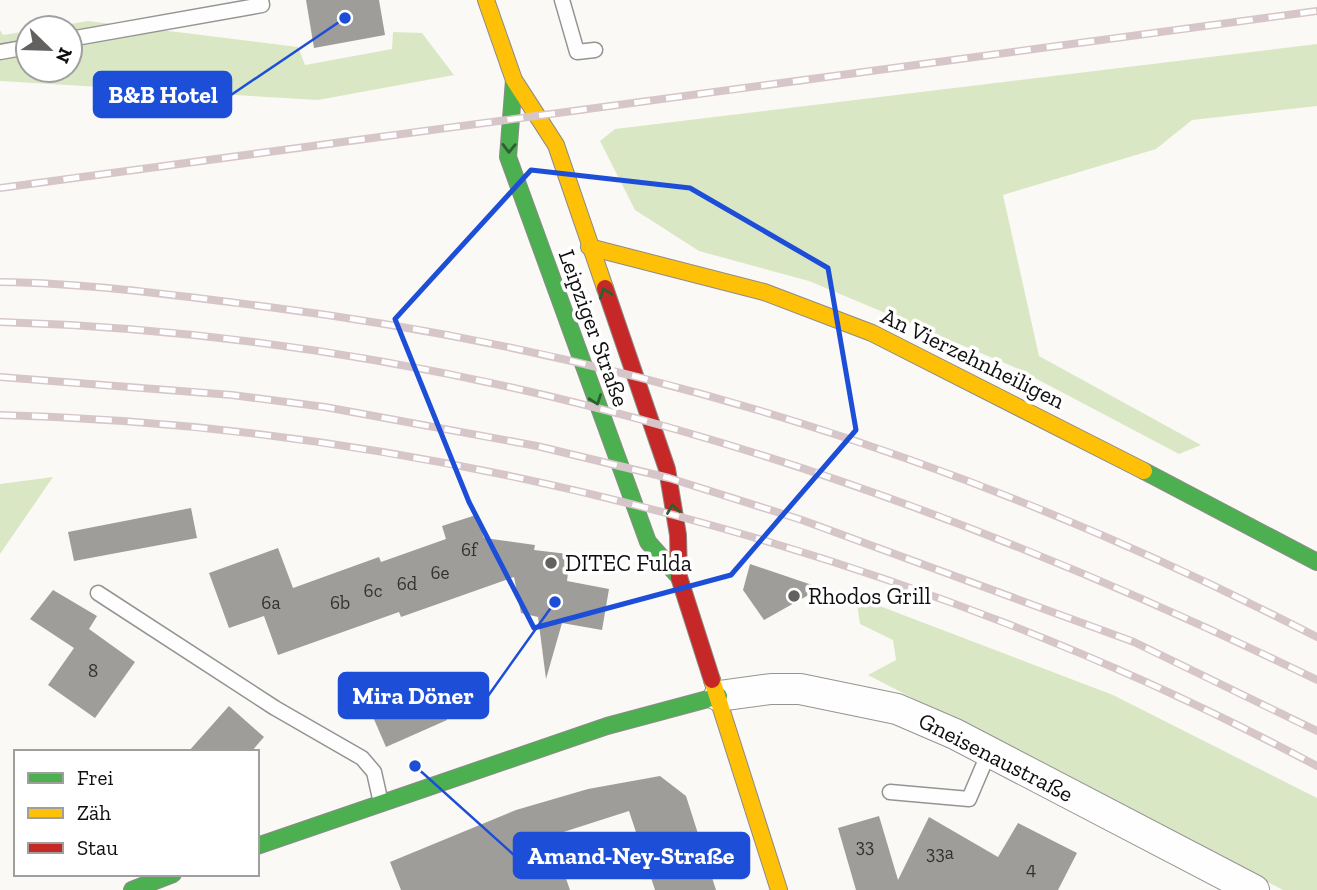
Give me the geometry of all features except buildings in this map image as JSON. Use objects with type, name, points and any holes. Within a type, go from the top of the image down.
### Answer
[{"type":"main road","name":"Leipziger Straße","points":[[486,0],[514,80],[556,145],[667,469],[678,535],[679,577],[779,890]]},
{"type":"main road","name":"Leipziger Straße","points":[[514,80],[508,157],[648,542],[679,577]]},
{"type":"main road","name":"An Vierzehnheiligen","points":[[589,247],[764,292],[872,332],[1256,527],[1317,562]]},
{"type":"main road","points":[[259,845],[607,726],[719,696]]},
{"type":"main road","points":[[132,890],[168,876]]},
{"type":"street","name":"Gneisenaustraße","points":[[719,696],[771,689],[843,695],[897,709],[989,752],[1254,890]]},
{"type":"lane","points":[[84,37],[262,5],[261,0]]},
{"type":"lane","points":[[562,0],[577,52],[595,50]]},
{"type":"lane","points":[[98,593],[275,708],[362,758],[374,772],[381,805]]},
{"type":"lane","points":[[890,792],[969,799],[989,752]]},
{"type":"highlighted area","points":[[531,170],[690,188],[828,268],[856,430],[731,575],[534,628],[469,502],[395,319]]},
{"type":"green space","points":[[84,22],[298,47],[305,65],[392,49],[393,32],[422,33],[454,75],[318,100],[50,84],[84,84]]},
{"type":"green space","points":[[0,30],[3,35],[14,33],[14,82],[0,81]]},
{"type":"green space","points":[[1317,44],[1317,106],[1192,120],[1156,149],[1003,195],[1039,356],[1201,445],[1179,454],[1014,367],[809,281],[699,251],[635,210],[600,141],[615,129]]},
{"type":"green space","points":[[53,477],[0,554],[0,484]]},
{"type":"green space","points":[[856,597],[1113,695],[1317,798],[1317,890],[1283,890],[868,675],[896,660],[893,640],[860,624]]},
{"type":"railway","points":[[0,188],[1317,11]]},
{"type":"railway","points":[[0,282],[98,287],[164,294],[400,327],[537,353],[672,386],[804,424],[935,469],[1063,519],[1191,575],[1317,637]]},
{"type":"railway","points":[[0,322],[174,333],[345,355],[512,388],[677,430],[840,481],[1000,540],[1159,607],[1317,680]]},
{"type":"railway","points":[[0,377],[232,395],[325,407],[537,446],[669,478],[802,520],[1134,642],[1317,731]]},
{"type":"railway","points":[[0,415],[168,425],[338,445],[509,476],[678,516],[846,566],[1009,625],[1167,691],[1317,766]]},
{"type":"traffic: fast","points":[[514,80],[508,157],[648,542],[679,577]]},
{"type":"traffic: fast","points":[[1144,471],[1317,562]]},
{"type":"traffic: fast","points":[[259,845],[607,726],[719,696]]},
{"type":"traffic: fast","points":[[132,890],[168,876]]},
{"type":"traffic: slow","points":[[486,0],[514,80],[556,145],[605,288]]},
{"type":"traffic: slow","points":[[589,247],[764,292],[872,333],[1144,471]]},
{"type":"traffic: slow","points":[[712,680],[779,890]]},
{"type":"traffic: jam","points":[[605,288],[667,469],[678,535],[679,577],[712,680]]},
{"type":"place","name":"B&B Hotel","points":[[345,18]]},
{"type":"place","name":"DITEC Fulda","points":[[551,563]]},
{"type":"place","name":"Rhodos Grill","points":[[794,596]]},
{"type":"place","name":"Mira Döner","points":[[555,602]]},
{"type":"place","name":"Amand-Ney-Straße","points":[[415,766]]}]
